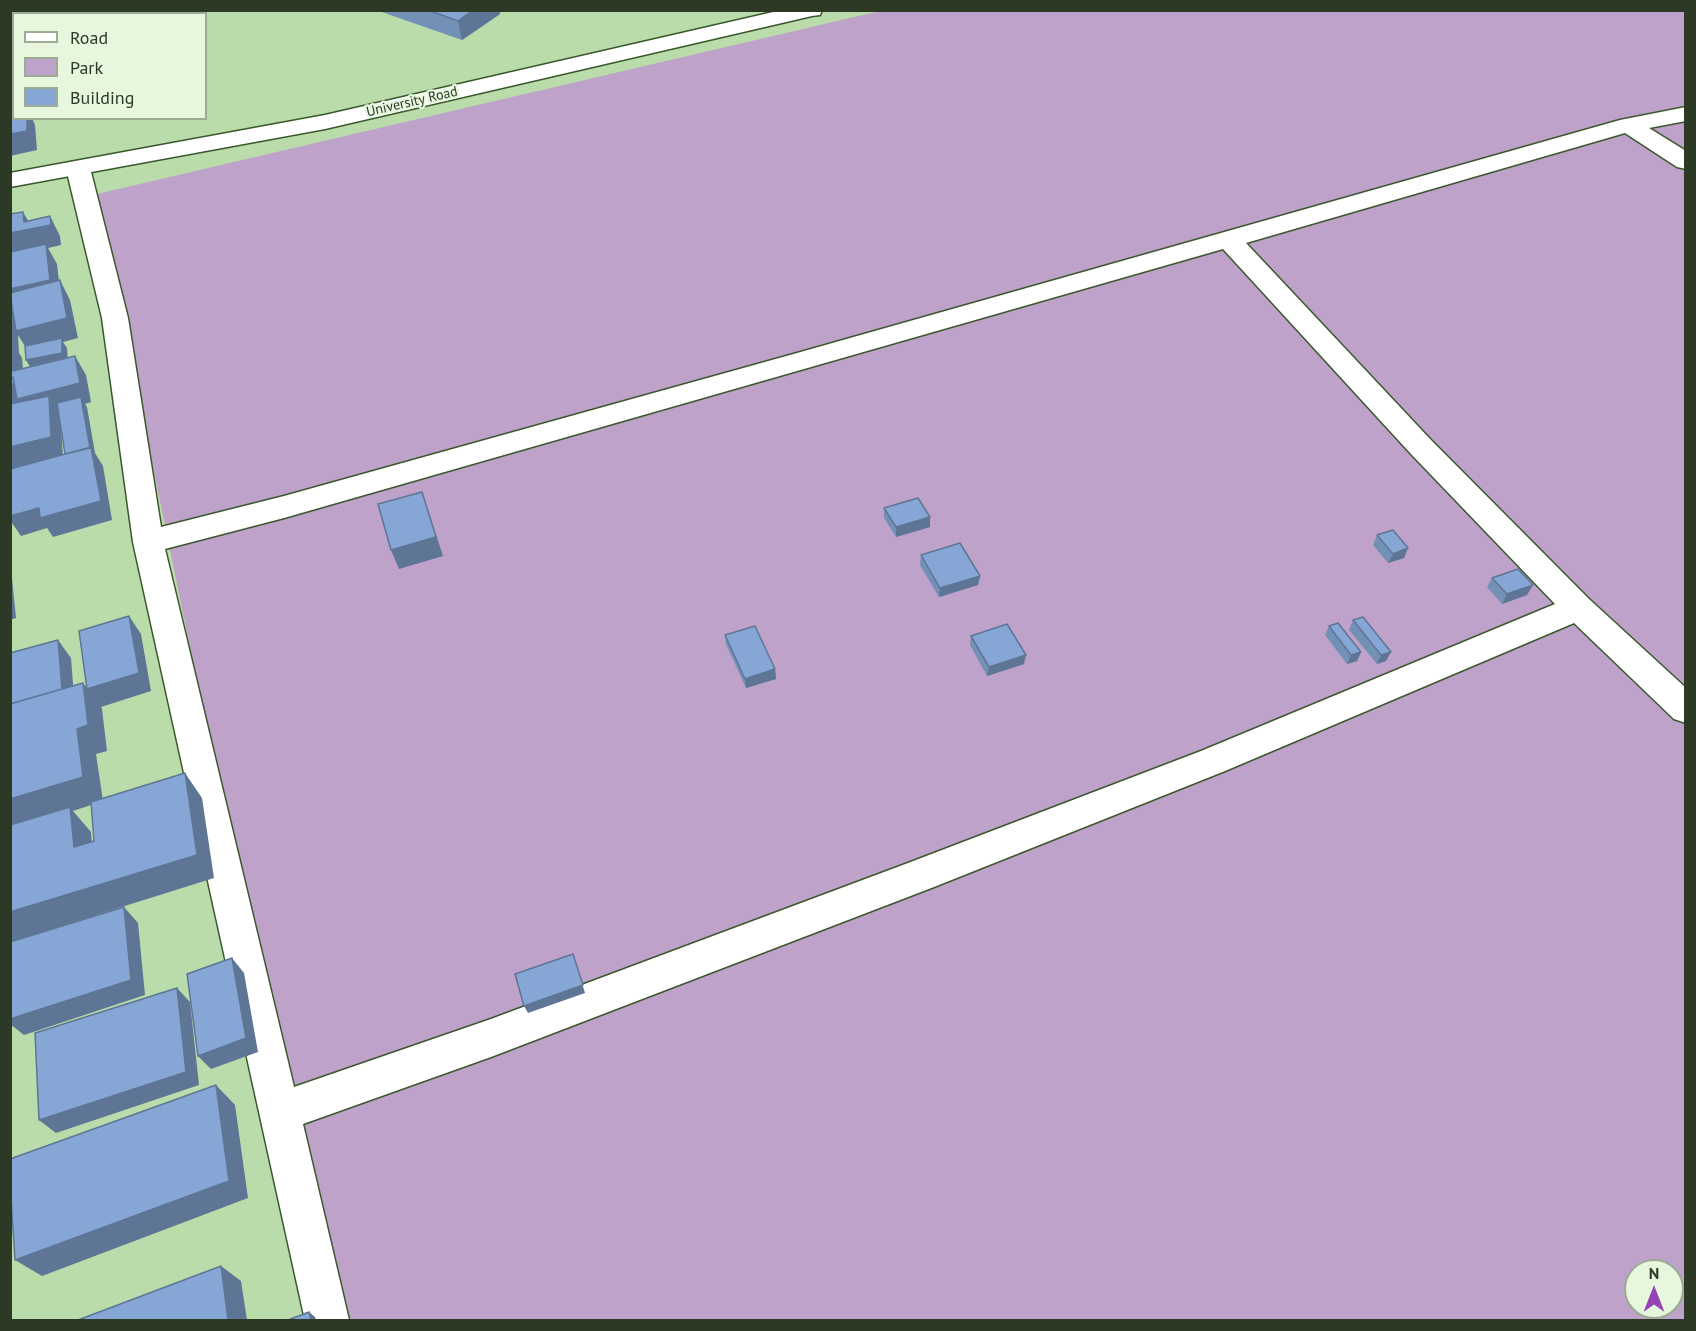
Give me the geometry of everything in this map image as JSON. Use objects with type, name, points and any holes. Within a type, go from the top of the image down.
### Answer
[{"type":"main road","name":"University Road","points":[[10,180],[325,122],[812,10]]},
{"type":"main road","points":[[148,542],[306,501],[796,364],[1628,125],[1686,114]]},
{"type":"main road","points":[[1628,125],[1686,162]]},
{"type":"main road","points":[[78,168],[115,318],[148,542],[327,1320]]},
{"type":"main road","points":[[1228,239],[1421,447],[1578,608],[1686,709]]},
{"type":"main road","points":[[280,1112],[491,1038],[921,875],[1213,761],[1578,608]]},
{"type":"green space","points":[[880,11],[1685,11],[1685,1320],[328,1320],[97,194]]},
{"type":"building","points":[[10,10],[41,10],[41,12],[12,12],[12,54],[10,54]]},
{"type":"building","points":[[74,10],[140,10],[140,12],[74,12]]},
{"type":"building","points":[[428,10],[473,10],[458,21]]},
{"type":"building","points":[[12,108],[12,120],[27,120],[27,131],[10,134],[10,109]]},
{"type":"building","points":[[23,212],[24,222],[50,216],[51,225],[10,233],[10,214]]},
{"type":"building","points":[[46,244],[50,280],[10,289],[10,252]]},
{"type":"building","points":[[60,280],[67,318],[16,331],[10,293]]},
{"type":"building","points":[[62,338],[62,353],[26,360],[25,346]]},
{"type":"building","points":[[10,339],[13,371],[75,356],[80,383],[17,399],[13,377],[14,384],[10,384]]},
{"type":"building","points":[[49,396],[51,437],[10,447],[10,404]]},
{"type":"building","points":[[81,397],[90,448],[65,454],[57,403]]},
{"type":"building","points":[[91,447],[101,501],[40,518],[39,508],[10,516],[10,469]]},
{"type":"building","points":[[422,492],[436,537],[391,550],[378,504]]},
{"type":"building","points":[[918,498],[930,517],[896,527],[884,508]]},
{"type":"building","points":[[1393,530],[1408,548],[1393,554],[1377,535]]},
{"type":"building","points":[[960,543],[980,576],[940,588],[921,555]]},
{"type":"building","points":[[1518,569],[1533,585],[1507,594],[1492,578]]},
{"type":"building","points":[[129,616],[139,673],[87,689],[79,631]]},
{"type":"building","points":[[1363,617],[1391,652],[1381,655],[1353,620]]},
{"type":"building","points":[[1338,623],[1361,652],[1351,655],[1329,626]]},
{"type":"building","points":[[1007,624],[1026,655],[989,667],[971,636]]},
{"type":"building","points":[[755,626],[775,669],[745,679],[725,635]]},
{"type":"building","points":[[58,640],[62,689],[10,704],[10,653]]},
{"type":"building","points":[[83,683],[88,725],[77,729],[83,777],[10,799],[10,704]]},
{"type":"building","points":[[185,773],[197,855],[10,912],[10,825],[70,807],[74,847],[94,841],[91,802]]},
{"type":"building","points":[[124,907],[131,980],[10,1019],[10,942]]},
{"type":"building","points":[[573,954],[583,985],[524,1006],[515,974]]},
{"type":"building","points":[[232,958],[246,1038],[198,1056],[187,974]]},
{"type":"building","points":[[177,988],[186,1072],[39,1120],[35,1033]]},
{"type":"building","points":[[216,1085],[229,1181],[15,1260],[10,1159]]},
{"type":"building","points":[[221,1266],[228,1320],[78,1320]]},
{"type":"building","points":[[309,1312],[311,1320],[288,1320]]}]
